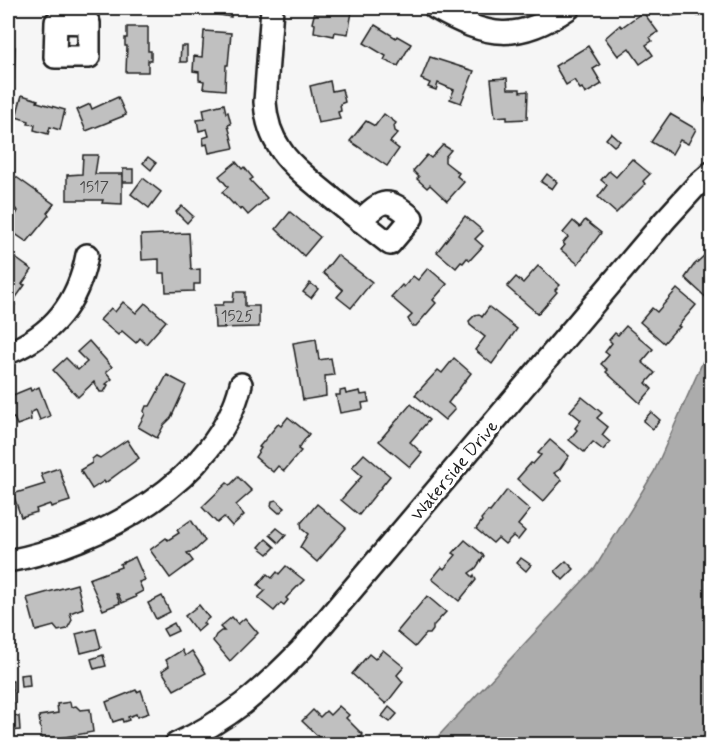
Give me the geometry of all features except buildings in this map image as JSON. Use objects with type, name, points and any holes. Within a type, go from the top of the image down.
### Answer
[{"type":"street","points":[[272,8],[265,102],[273,138],[281,152],[292,164],[360,221]]},
{"type":"street","points":[[435,8],[480,30],[504,33],[524,31],[541,25],[569,8]]},
{"type":"street","name":"Waterside Drive","points":[[176,744],[218,722],[244,704],[264,688],[300,650],[665,220],[711,172]]},
{"type":"street","points":[[8,353],[38,336],[69,305],[79,286],[87,255]]},
{"type":"street","points":[[8,561],[61,548],[121,520],[149,502],[203,456],[222,432],[237,400],[241,384]]},
{"type":"shaded area","points":[[711,360],[711,744],[431,744],[595,568],[654,472],[703,361]]}]
